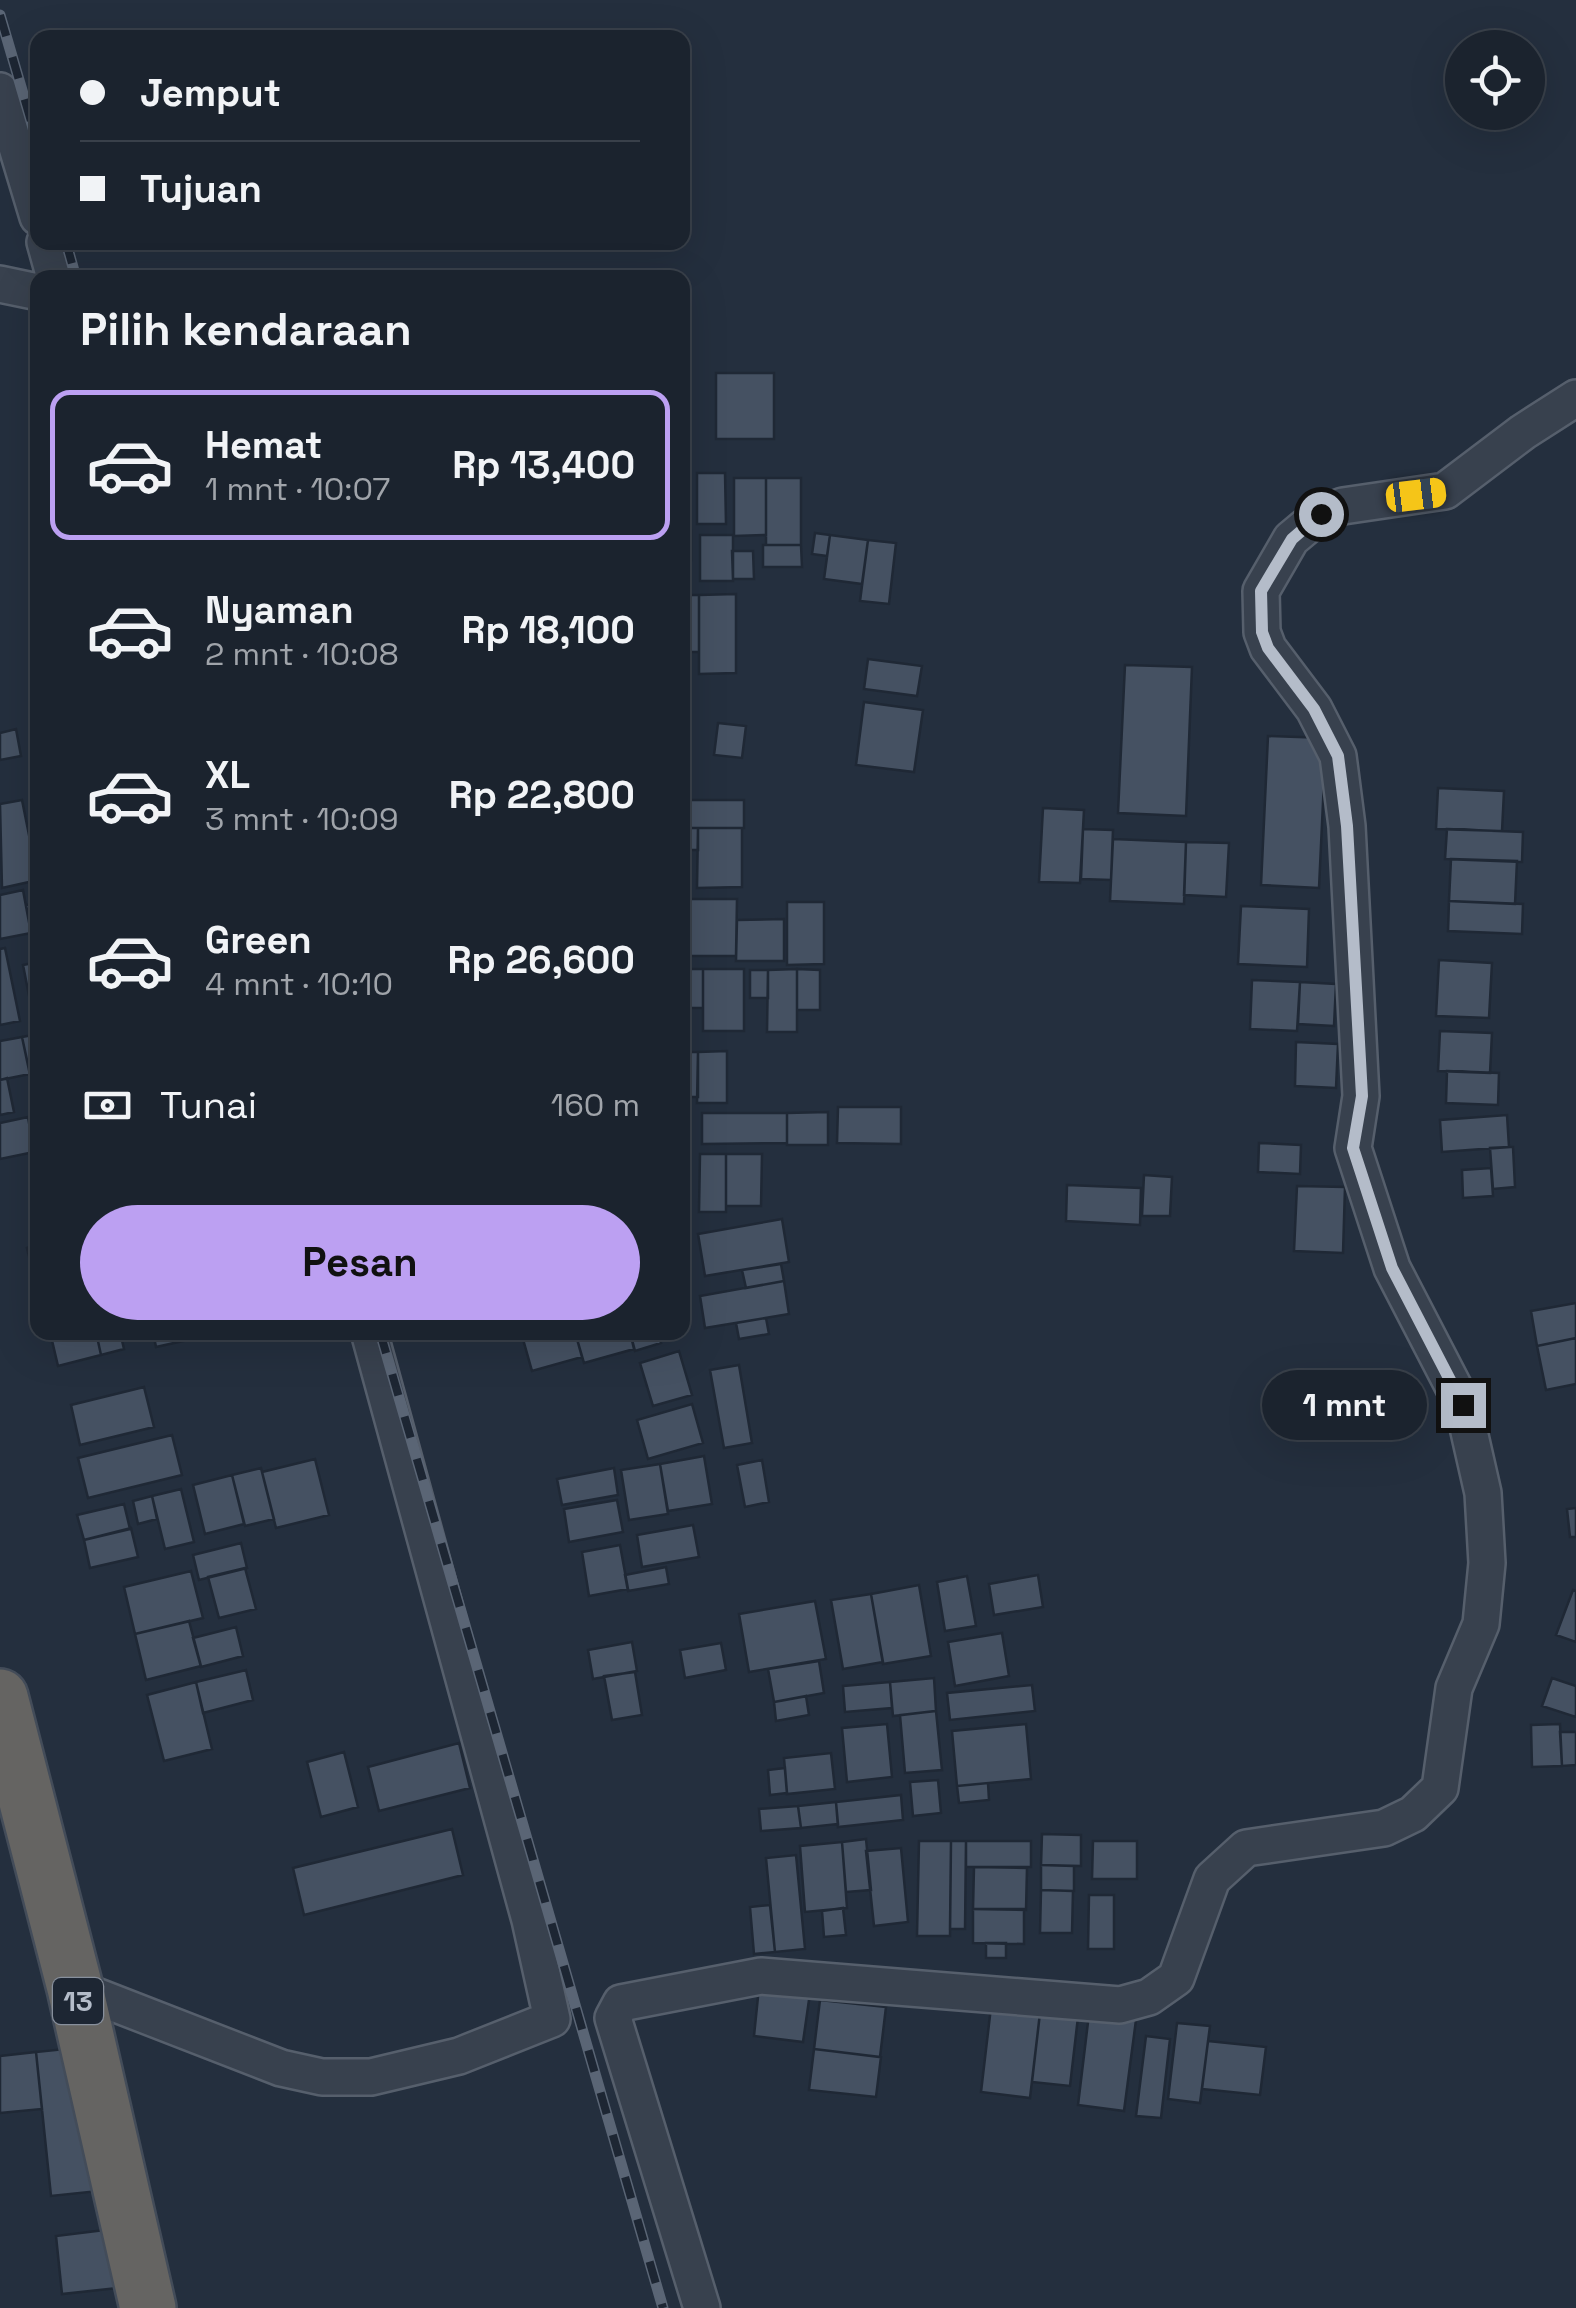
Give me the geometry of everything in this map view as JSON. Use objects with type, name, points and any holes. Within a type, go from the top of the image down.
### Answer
[{"type":"highway","name":"13","points":[[0,1697],[75,1988],[148,2308]]},
{"type":"street","points":[[0,91],[30,190]]},
{"type":"street","points":[[0,284],[30,290]]},
{"type":"street","points":[[702,2308],[613,2018],[621,2003],[761,1976],[1120,2006],[1149,1997],[1176,1978],[1212,1879],[1246,1848],[1384,1828],[1413,1814],[1440,1788],[1454,1688],[1481,1624],[1487,1563],[1483,1493],[1463,1405],[1392,1268],[1353,1148],[1362,1096],[1347,826],[1338,756],[1314,709],[1268,648],[1262,632],[1261,591],[1292,539],[1321,514],[1343,506],[1445,491],[1576,398]]},
{"type":"street","points":[[75,1988],[281,2068],[322,2077],[371,2077],[459,2056],[552,2019],[530,1920],[372,1340]]},
{"type":"building","points":[[716,373],[774,373],[774,439],[716,439]]},
{"type":"building","points":[[697,473],[725,473],[726,524],[697,524]]},
{"type":"building","points":[[734,478],[766,478],[766,535],[734,536]]},
{"type":"building","points":[[766,478],[801,478],[801,545],[766,545]]},
{"type":"building","points":[[815,533],[830,535],[827,556],[812,554]]},
{"type":"building","points":[[700,535],[733,535],[733,581],[700,581]]},
{"type":"building","points":[[830,535],[868,540],[862,584],[824,579]]},
{"type":"building","points":[[868,540],[896,543],[889,604],[860,601]]},
{"type":"building","points":[[763,545],[801,545],[802,567],[763,567]]},
{"type":"building","points":[[732,551],[753,551],[754,579],[733,579]]},
{"type":"building","points":[[736,594],[736,673],[699,674],[699,595]]},
{"type":"building","points":[[690,595],[699,595],[699,652],[690,652]]},
{"type":"building","points":[[868,659],[922,666],[917,696],[864,689]]},
{"type":"building","points":[[1125,665],[1192,667],[1186,816],[1118,813]]},
{"type":"building","points":[[864,702],[923,710],[914,772],[856,765]]},
{"type":"building","points":[[718,723],[746,726],[742,758],[714,755]]},
{"type":"building","points":[[16,729],[21,756],[0,760],[0,733]]},
{"type":"building","points":[[1268,736],[1326,738],[1319,888],[1261,885]]},
{"type":"building","points":[[1438,788],[1504,791],[1502,831],[1436,829]]},
{"type":"building","points":[[22,800],[30,840],[30,882],[2,888],[0,804]]},
{"type":"building","points":[[690,800],[744,800],[744,828],[690,828]]},
{"type":"building","points":[[1043,808],[1084,810],[1080,883],[1039,882]]},
{"type":"building","points":[[690,828],[698,828],[698,850],[690,850]]},
{"type":"building","points":[[698,828],[742,828],[742,887],[697,888]]},
{"type":"building","points":[[1083,829],[1113,830],[1111,880],[1081,879]]},
{"type":"building","points":[[1447,829],[1523,832],[1522,862],[1445,859]]},
{"type":"building","points":[[1113,839],[1186,842],[1184,904],[1110,901]]},
{"type":"building","points":[[1186,842],[1229,843],[1226,897],[1184,895]]},
{"type":"building","points":[[1451,859],[1517,861],[1515,904],[1449,901]]},
{"type":"building","points":[[23,890],[30,933],[0,939],[0,895]]},
{"type":"building","points":[[690,899],[737,899],[736,956],[690,956]]},
{"type":"building","points":[[1449,901],[1523,904],[1522,934],[1448,931]]},
{"type":"building","points":[[787,902],[824,902],[824,964],[787,965]]},
{"type":"building","points":[[1241,906],[1309,909],[1307,967],[1238,964]]},
{"type":"building","points":[[784,919],[784,961],[736,961],[737,920]]},
{"type":"building","points":[[5,948],[20,1021],[0,1025],[0,949]]},
{"type":"building","points":[[1439,960],[1492,963],[1489,1018],[1436,1016]]},
{"type":"building","points":[[30,964],[30,1001],[23,965]]},
{"type":"building","points":[[690,969],[703,969],[703,1008],[690,1008]]},
{"type":"building","points":[[703,969],[744,969],[744,1031],[703,1031]]},
{"type":"building","points":[[797,969],[820,970],[820,1010],[797,1010]]},
{"type":"building","points":[[797,969],[797,1032],[767,1032],[768,970]]},
{"type":"building","points":[[750,970],[768,970],[768,998],[750,998]]},
{"type":"building","points":[[1252,980],[1300,982],[1297,1031],[1250,1029]]},
{"type":"building","points":[[1300,982],[1336,984],[1334,1026],[1298,1024]]},
{"type":"building","points":[[1440,1031],[1492,1033],[1490,1073],[1438,1071]]},
{"type":"building","points":[[30,1036],[30,1075],[22,1037]]},
{"type":"building","points":[[22,1037],[30,1074],[0,1080],[0,1041]]},
{"type":"building","points":[[1296,1042],[1338,1044],[1336,1088],[1295,1086]]},
{"type":"building","points":[[727,1051],[727,1103],[697,1103],[698,1052]]},
{"type":"building","points":[[690,1052],[698,1052],[698,1097],[690,1097]]},
{"type":"building","points":[[1447,1071],[1499,1073],[1498,1105],[1446,1103]]},
{"type":"building","points":[[7,1078],[14,1112],[0,1115],[0,1080]]},
{"type":"building","points":[[838,1107],[901,1107],[901,1144],[837,1143]]},
{"type":"building","points":[[828,1112],[828,1145],[787,1145],[787,1113]]},
{"type":"building","points":[[702,1113],[787,1113],[787,1143],[702,1144]]},
{"type":"building","points":[[1507,1115],[1509,1147],[1442,1152],[1440,1120]]},
{"type":"building","points":[[28,1117],[30,1153],[0,1159],[0,1123]]},
{"type":"building","points":[[1259,1143],[1301,1145],[1300,1174],[1258,1172]]},
{"type":"building","points":[[1513,1147],[1515,1187],[1493,1189],[1490,1148]]},
{"type":"building","points":[[700,1154],[726,1154],[726,1212],[699,1212]]},
{"type":"building","points":[[726,1154],[762,1154],[761,1206],[726,1206]]},
{"type":"building","points":[[1491,1168],[1493,1196],[1463,1198],[1462,1170]]},
{"type":"building","points":[[1144,1175],[1172,1177],[1170,1216],[1142,1216]]},
{"type":"building","points":[[1067,1185],[1141,1188],[1140,1225],[1066,1221]]},
{"type":"building","points":[[1297,1186],[1345,1187],[1343,1253],[1294,1251]]},
{"type":"building","points":[[782,1219],[789,1262],[705,1276],[698,1234]]},
{"type":"building","points":[[781,1264],[784,1281],[746,1288],[742,1270]]},
{"type":"building","points":[[784,1281],[789,1314],[705,1328],[700,1296]]},
{"type":"building","points":[[1576,1303],[1576,1338],[1537,1346],[1531,1311]]},
{"type":"building","points":[[766,1318],[769,1334],[739,1339],[736,1323]]},
{"type":"building","points":[[1576,1338],[1576,1384],[1546,1390],[1537,1346]]},
{"type":"building","points":[[52,1340],[98,1340],[101,1355],[58,1366]]},
{"type":"building","points":[[98,1340],[122,1340],[124,1349],[101,1355]]},
{"type":"building","points":[[155,1340],[183,1340],[183,1341],[156,1347]]},
{"type":"building","points":[[523,1340],[577,1340],[582,1357],[532,1371]]},
{"type":"building","points":[[577,1340],[632,1340],[634,1349],[584,1363]]},
{"type":"building","points":[[632,1340],[660,1340],[661,1343],[635,1351]]},
{"type":"building","points":[[679,1351],[692,1395],[653,1406],[640,1363]]},
{"type":"building","points":[[739,1365],[752,1443],[724,1448],[710,1370]]},
{"type":"building","points":[[144,1387],[154,1427],[80,1445],[71,1405]]},
{"type":"building","points":[[692,1404],[703,1443],[648,1459],[637,1420]]},
{"type":"building","points":[[172,1435],[182,1475],[88,1498],[78,1458]]},
{"type":"building","points":[[704,1456],[712,1504],[668,1511],[660,1464]]},
{"type":"building","points":[[315,1459],[329,1515],[276,1528],[262,1472]]},
{"type":"building","points":[[762,1460],[769,1502],[745,1507],[737,1465]]},
{"type":"building","points":[[660,1464],[668,1514],[629,1520],[621,1470]]},
{"type":"building","points":[[261,1468],[274,1519],[245,1526],[232,1475]]},
{"type":"building","points":[[614,1468],[618,1495],[562,1505],[557,1479]]},
{"type":"building","points":[[232,1475],[244,1524],[205,1534],[193,1485]]},
{"type":"building","points":[[181,1489],[194,1542],[165,1549],[152,1496]]},
{"type":"building","points":[[152,1496],[157,1519],[138,1524],[133,1501]]},
{"type":"building","points":[[617,1500],[623,1532],[569,1542],[564,1509]]},
{"type":"building","points":[[124,1504],[130,1529],[84,1540],[77,1515]]},
{"type":"building","points":[[1576,1508],[1576,1537],[1570,1537],[1567,1509]]},
{"type":"building","points":[[693,1525],[699,1557],[642,1567],[637,1535]]},
{"type":"building","points":[[131,1528],[138,1557],[90,1568],[84,1540]]},
{"type":"building","points":[[241,1543],[247,1568],[199,1580],[193,1555]]},
{"type":"building","points":[[620,1545],[628,1589],[589,1596],[582,1552]]},
{"type":"building","points":[[666,1567],[669,1584],[628,1591],[625,1575]]},
{"type":"building","points":[[245,1568],[256,1609],[219,1618],[208,1577]]},
{"type":"building","points":[[191,1571],[203,1618],[135,1634],[124,1587]]},
{"type":"building","points":[[1038,1575],[1043,1607],[994,1615],[989,1584]]},
{"type":"building","points":[[967,1576],[976,1626],[945,1631],[937,1582]]},
{"type":"building","points":[[919,1585],[931,1656],[883,1664],[871,1594]]},
{"type":"building","points":[[1573,1590],[1576,1591],[1576,1642],[1556,1635]]},
{"type":"building","points":[[871,1594],[883,1662],[843,1669],[831,1600]]},
{"type":"building","points":[[815,1601],[826,1659],[749,1672],[739,1614]]},
{"type":"building","points":[[189,1621],[201,1666],[146,1680],[135,1634]]},
{"type":"building","points":[[236,1627],[243,1656],[201,1667],[193,1638]]},
{"type":"building","points":[[1002,1633],[1009,1676],[955,1686],[948,1642]]},
{"type":"building","points":[[632,1642],[637,1671],[593,1679],[588,1650]]},
{"type":"building","points":[[721,1643],[726,1670],[685,1678],[680,1650]]},
{"type":"building","points":[[819,1661],[824,1693],[774,1702],[768,1669]]},
{"type":"building","points":[[246,1670],[253,1700],[203,1713],[196,1682]]},
{"type":"building","points":[[635,1672],[642,1715],[612,1720],[604,1676]]},
{"type":"building","points":[[934,1678],[936,1711],[893,1716],[890,1682]]},
{"type":"building","points":[[1552,1678],[1576,1686],[1576,1717],[1542,1706]]},
{"type":"building","points":[[196,1682],[212,1749],[164,1761],[147,1695]]},
{"type":"building","points":[[890,1682],[892,1708],[845,1712],[843,1686]]},
{"type":"building","points":[[1032,1685],[1035,1711],[950,1720],[947,1693]]},
{"type":"building","points":[[806,1696],[809,1715],[776,1721],[774,1702]]},
{"type":"building","points":[[936,1711],[942,1770],[905,1773],[900,1715]]},
{"type":"building","points":[[887,1724],[892,1777],[847,1782],[842,1728]]},
{"type":"building","points":[[1026,1724],[1031,1779],[957,1786],[952,1731]]},
{"type":"building","points":[[1560,1724],[1562,1766],[1532,1767],[1531,1725]]},
{"type":"building","points":[[1560,1732],[1576,1732],[1576,1765],[1562,1766]]},
{"type":"building","points":[[459,1743],[470,1788],[379,1811],[368,1767]]},
{"type":"building","points":[[344,1752],[358,1807],[321,1817],[307,1762]]},
{"type":"building","points":[[831,1753],[835,1789],[787,1794],[784,1758]]},
{"type":"building","points":[[785,1768],[787,1793],[770,1795],[768,1770]]},
{"type":"building","points":[[938,1780],[941,1813],[913,1816],[910,1782]]},
{"type":"building","points":[[988,1783],[989,1800],[959,1803],[957,1786]]},
{"type":"building","points":[[901,1795],[903,1820],[838,1827],[836,1802]]},
{"type":"building","points":[[836,1802],[838,1824],[801,1828],[798,1806]]},
{"type":"building","points":[[798,1806],[801,1828],[761,1831],[759,1809]]},
{"type":"building","points":[[452,1829],[463,1875],[304,1915],[293,1868]]},
{"type":"building","points":[[1042,1834],[1081,1835],[1081,1866],[1041,1865]]},
{"type":"building","points":[[866,1839],[871,1890],[846,1892],[842,1842]]},
{"type":"building","points":[[919,1841],[951,1841],[950,1936],[917,1936]]},
{"type":"building","points":[[951,1841],[966,1841],[965,1929],[950,1929]]},
{"type":"building","points":[[966,1841],[1031,1841],[1031,1867],[966,1867]]},
{"type":"building","points":[[1093,1841],[1137,1841],[1137,1879],[1092,1879]]},
{"type":"building","points":[[842,1842],[847,1908],[805,1912],[800,1846]]},
{"type":"building","points":[[901,1848],[908,1922],[874,1926],[866,1851]]},
{"type":"building","points":[[796,1855],[805,1949],[775,1952],[766,1858]]},
{"type":"building","points":[[1041,1865],[1074,1866],[1074,1891],[1041,1890]]},
{"type":"building","points":[[974,1867],[1027,1868],[1026,1910],[973,1909]]},
{"type":"building","points":[[1041,1890],[1073,1891],[1072,1933],[1040,1933]]},
{"type":"building","points":[[1089,1895],[1114,1895],[1114,1949],[1088,1949]]},
{"type":"building","points":[[770,1905],[775,1952],[754,1954],[750,1907]]},
{"type":"building","points":[[843,1908],[846,1935],[824,1937],[822,1911]]},
{"type":"building","points":[[973,1909],[1024,1909],[1024,1944],[973,1943]]},
{"type":"building","points":[[986,1943],[1006,1943],[1006,1958],[986,1958]]},
{"type":"building","points":[[759,1987],[810,1993],[803,2042],[754,2036]]},
{"type":"building","points":[[820,2000],[886,2007],[880,2057],[814,2049]]},
{"type":"building","points":[[991,2007],[1040,2013],[1030,2098],[981,2092]]},
{"type":"building","points":[[1040,2013],[1078,2017],[1070,2086],[1032,2082]]},
{"type":"building","points":[[1089,2014],[1136,2020],[1124,2111],[1078,2105]]},
{"type":"building","points":[[1177,2023],[1210,2026],[1200,2103],[1168,2099]]},
{"type":"building","points":[[1146,2036],[1170,2039],[1161,2118],[1136,2116]]},
{"type":"building","points":[[1208,2041],[1266,2047],[1260,2095],[1202,2089]]},
{"type":"building","points":[[84,2047],[99,2191],[51,2196],[36,2052]]},
{"type":"building","points":[[814,2049],[881,2057],[876,2097],[809,2090]]},
{"type":"building","points":[[36,2052],[42,2109],[0,2113],[0,2056]]},
{"type":"building","points":[[121,2228],[127,2287],[62,2294],[56,2236]]},
{"type":"railway","points":[[0,15],[30,118]]},
{"type":"railway","points":[[68,250],[74,270]]},
{"type":"railway","points":[[382,1340],[663,2308]]},
{"type":"route","points":[[1321,514],[1292,539],[1261,591],[1262,632],[1268,648],[1314,709],[1338,756],[1347,826],[1362,1096],[1353,1148],[1392,1268],[1463,1405]]}]
